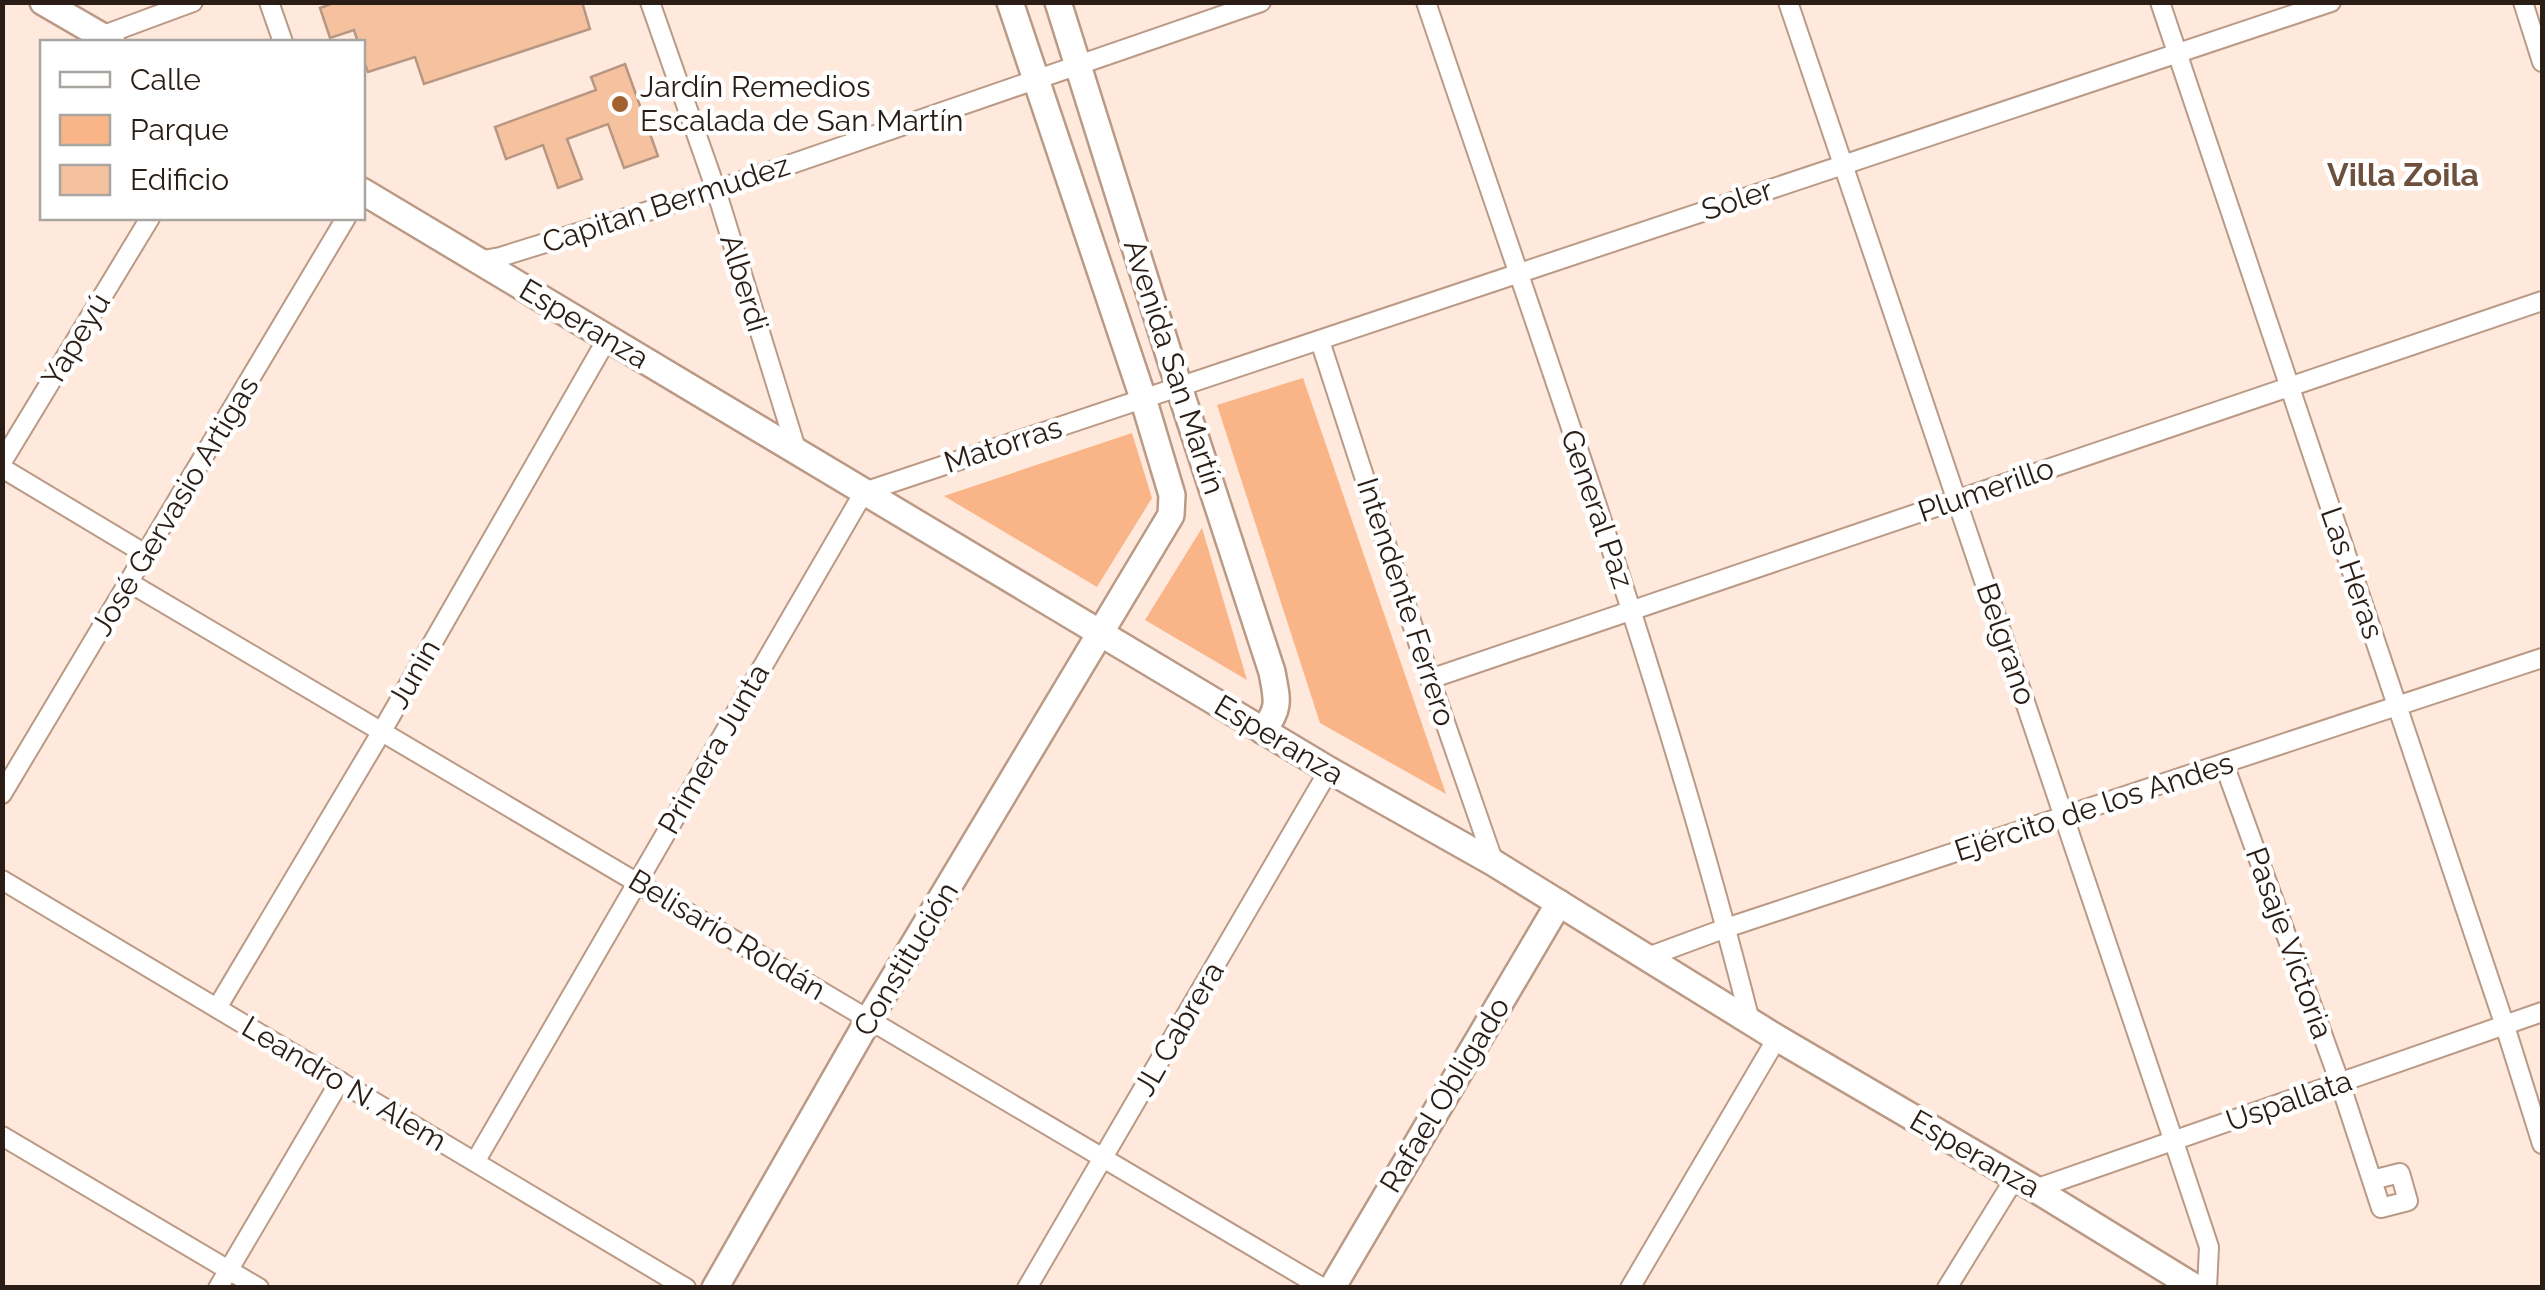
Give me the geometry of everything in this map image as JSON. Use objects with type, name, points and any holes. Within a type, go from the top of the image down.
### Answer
[{"type":"main road","points":[[44,2],[107,39]]},
{"type":"main road","name":"Avenida San Martín","points":[[1010,2],[1172,494],[1171,516],[1100,633]]},
{"type":"main road","name":"Avenida San Martín","points":[[1058,2],[1272,672],[1277,702],[1274,716],[1263,730]]},
{"type":"main road","name":"Esperanza","points":[[365,193],[1329,770],[1494,863],[1776,1038],[2196,1288]]},
{"type":"main road","name":"Constitución","points":[[715,1288],[1100,633]]},
{"type":"main road","name":"Rafael Obligado","points":[[1332,1288],[1559,903]]},
{"type":"street","points":[[107,39],[193,2]]},
{"type":"street","points":[[270,2],[282,40]]},
{"type":"street","name":"Alberdi","points":[[650,2],[716,190],[797,452]]},
{"type":"street","name":"Capitan Bermudez","points":[[478,262],[716,190],[1261,2]]},
{"type":"street","name":"General Paz","points":[[1426,2],[1632,610],[1750,1021]]},
{"type":"street","name":"Belgrano","points":[[1788,2],[2174,1142],[2208,1248],[2207,1288]]},
{"type":"street","name":"Las Heras","points":[[2160,2],[2542,1144]]},
{"type":"street","name":"Soler","points":[[1143,398],[2331,2]]},
{"type":"street","points":[[2522,2],[2542,62]]},
{"type":"street","name":"Yapeyú","points":[[2,465],[149,220]]},
{"type":"street","name":"José Gervasio Artigas","points":[[2,794],[345,220]]},
{"type":"street","name":"Plumerillo","points":[[1430,679],[2542,301]]},
{"type":"street","name":"Junin","points":[[217,1008],[382,731],[607,338]]},
{"type":"street","name":"Intendente Ferrero","points":[[1320,341],[1494,863]]},
{"type":"street","name":"Matorras","points":[[864,492],[1143,398]]},
{"type":"street","points":[[2,465],[146,554]]},
{"type":"street","name":"Primera Junta","points":[[474,1162],[864,492]]},
{"type":"street","name":"Belisario Roldán","points":[[130,583],[1324,1288]]},
{"type":"street","name":"Ejército de los Andes","points":[[1646,958],[1726,928],[2542,658]]},
{"type":"street","name":"Pasaje Victoria","points":[[2224,764],[2372,1180]]},
{"type":"street","name":"JL Cabrera","points":[[1027,1288],[1329,770]]},
{"type":"street","name":"Leandro N. Alem","points":[[2,880],[686,1288]]},
{"type":"street","name":"Uspallata","points":[[2025,1183],[2174,1142],[2542,1012]]},
{"type":"street","points":[[1630,1288],[1776,1038]]},
{"type":"street","points":[[218,1288],[340,1081]]},
{"type":"street","points":[[2,1136],[259,1288]]},
{"type":"street","points":[[1947,1288],[2025,1183]]},
{"type":"green space","points":[[1303,378],[1446,794],[1320,723],[1217,405]]},
{"type":"green space","points":[[1132,433],[1152,498],[1097,587],[944,496]]},
{"type":"green space","points":[[1202,528],[1247,680],[1145,620]]},
{"type":"building","points":[[336,2],[582,2],[590,29],[424,84],[415,57],[368,72],[365,40],[357,40],[354,30],[330,38],[320,8]]},
{"type":"building","points":[[625,64],[658,156],[624,168],[608,124],[567,139],[582,179],[558,188],[543,145],[506,159],[495,127],[596,90],[591,77]]},
{"type":"place","name":"Jardín Remedios Escalada de San Martín","points":[[620,104]]},
{"type":"district","name":"Villa Zoila","points":[[2403,175]]}]
